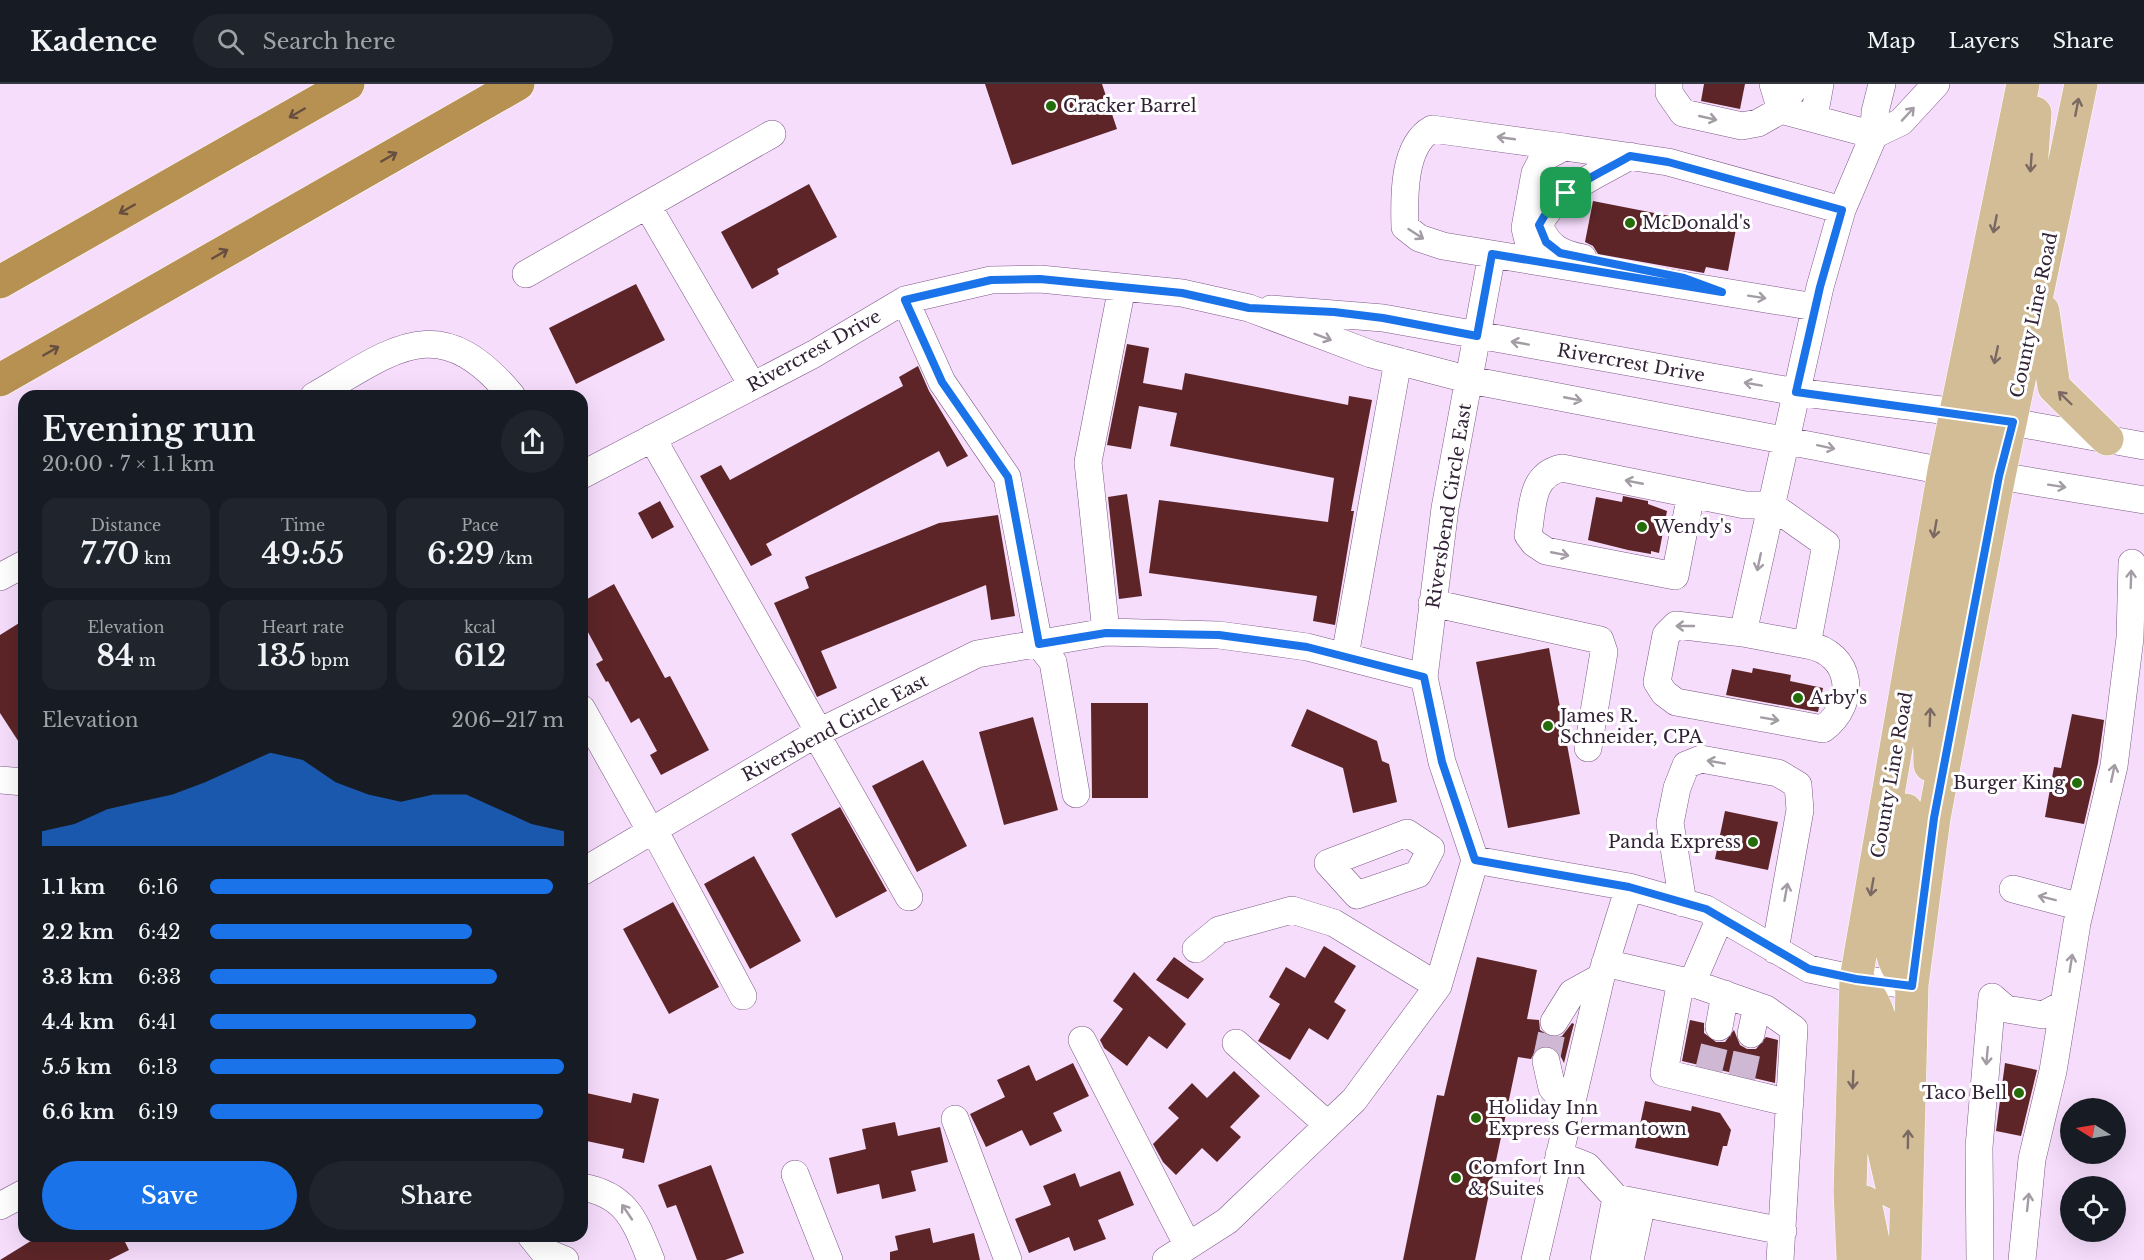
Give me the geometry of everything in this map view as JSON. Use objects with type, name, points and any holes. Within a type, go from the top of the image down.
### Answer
[{"type":"highway","points":[[0,282],[348,84]]},
{"type":"highway","points":[[0,380],[518,84]]},
{"type":"main road","name":"County Line Road","points":[[1853,1260],[1851,1145],[1856,979],[1908,680],[1972,474],[1986,417],[2023,84]]},
{"type":"main road","points":[[1896,1259],[1912,986],[1934,818],[1929,715],[1972,474],[1991,446],[1986,417],[1991,380],[2029,197],[2036,84]]},
{"type":"main road","name":"County Line Road","points":[[1986,417],[2040,288],[2081,84]]},
{"type":"main road","points":[[2040,288],[2054,387],[2107,439]]},
{"type":"main road","points":[[1908,680],[1905,825],[1891,931],[1893,957],[1900,973],[1912,986]]},
{"type":"main road","points":[[1856,979],[1871,994],[1880,1014],[1884,1036],[1880,1124],[1896,1259]]},
{"type":"main road","points":[[1851,1145],[1896,1259]]},
{"type":"street","points":[[1669,84],[1670,93],[1683,113],[1742,126],[1758,123],[1781,110],[1796,84]]},
{"type":"street","points":[[1773,84],[1781,110]]},
{"type":"street","points":[[1814,117],[1820,84]]},
{"type":"street","points":[[1743,633],[1815,307],[1842,210],[1874,135],[1875,112],[1882,84]]},
{"type":"street","points":[[1781,110],[1814,117],[1874,135],[1901,122],[1936,84]]},
{"type":"street","points":[[1815,307],[1443,246],[1419,238],[1405,227],[1404,204],[1411,158],[1420,135],[1432,129],[1668,162],[1842,210]]},
{"type":"street","points":[[526,274],[772,135]]},
{"type":"street","points":[[1533,261],[1525,228],[1535,173],[1543,158],[1564,147]]},
{"type":"street","points":[[1630,156],[1566,193],[1546,210],[1539,225],[1546,242],[1560,253],[1684,278],[1722,292]]},
{"type":"street","points":[[647,205],[752,386]]},
{"type":"street","name":"Riversbend Circle East","points":[[1472,851],[1442,762],[1424,677],[1445,508],[1492,254]]},
{"type":"street","name":"Rivercrest Drive","points":[[588,472],[814,354],[905,300],[991,280],[1040,279],[1182,293],[1249,308],[1324,338],[1470,380],[1972,474],[2144,500]]},
{"type":"street","points":[[1106,633],[1088,462],[1122,287]]},
{"type":"street","points":[[905,300],[942,382],[1008,477],[1039,644],[1053,662],[1076,794]]},
{"type":"street","name":"Rivercrest Drive","points":[[1249,308],[1334,312],[1383,318],[1796,392],[1986,417],[2144,446]]},
{"type":"street","points":[[325,390],[388,354],[411,346],[438,344],[466,352],[490,370],[507,390]]},
{"type":"street","points":[[1345,656],[1398,361]]},
{"type":"street","points":[[652,438],[909,897]]},
{"type":"street","points":[[1691,494],[1675,576],[1546,551],[1534,543],[1528,535],[1537,486],[1542,476],[1549,471],[1562,468],[1691,494],[1745,505],[1771,505],[1826,544],[1807,645]]},
{"type":"street","points":[[2022,1260],[2032,1159],[2053,1071],[2081,907],[2114,766],[2130,638],[2132,563]]},
{"type":"street","points":[[0,577],[18,567]]},
{"type":"street","points":[[1432,603],[1600,640],[1604,652],[1588,748]]},
{"type":"street","points":[[1676,625],[1743,633],[1824,648],[1839,660],[1847,679],[1835,720],[1823,729],[1676,702],[1664,693],[1657,682],[1666,635],[1676,625]]},
{"type":"street","name":"Riversbend Circle East","points":[[588,868],[817,733],[977,654],[1106,633],[1219,635],[1307,647],[1424,677]]},
{"type":"street","points":[[588,719],[743,996]]},
{"type":"street","points":[[1683,903],[1670,824],[1677,788],[1686,765],[1701,759],[1778,773],[1798,785],[1800,810],[1775,950]]},
{"type":"street","points":[[0,780],[18,782]]},
{"type":"street","points":[[1431,849],[1472,851],[1629,887],[1706,909],[1809,969],[1856,979],[1912,986]]},
{"type":"street","points":[[1166,1260],[1227,1221],[1354,1100],[1438,986],[1472,851]]},
{"type":"street","points":[[1535,1260],[1603,970],[1629,887]]},
{"type":"street","points":[[2013,890],[2081,907]]},
{"type":"street","points":[[1196,949],[1219,930],[1292,910],[1334,923],[1438,986]]},
{"type":"street","points":[[1720,918],[1686,981],[1664,1073],[1740,1086],[1790,1103]]},
{"type":"street","points":[[1554,1022],[1572,993],[1603,970],[1686,981],[1757,1006],[1794,1029],[1780,1260]]},
{"type":"street","points":[[1719,1027],[1725,994]]},
{"type":"street","points":[[1980,1260],[1979,1147],[1992,997],[2006,1009],[2043,1015],[2064,1004]]},
{"type":"street","points":[[1751,1034],[1757,1006]]},
{"type":"street","points":[[1082,1040],[1188,1246]]},
{"type":"street","points":[[1236,1043],[1328,1125]]},
{"type":"street","points":[[1546,1060],[1552,1088],[1570,1108]]},
{"type":"street","points":[[955,1119],[1008,1260]]},
{"type":"street","points":[[1559,1155],[1587,1166],[1633,1204],[1647,1223],[1640,1260]]},
{"type":"street","points":[[795,1174],[829,1260]]},
{"type":"street","points":[[588,1188],[602,1191],[624,1205],[651,1260]]},
{"type":"street","points":[[0,1206],[18,1196]]},
{"type":"street","points":[[1633,1204],[1783,1231]]},
{"type":"street","points":[[1604,1260],[1633,1204]]},
{"type":"street","points":[[1630,1260],[1633,1204]]},
{"type":"street","points":[[536,1242],[543,1251],[565,1260]]},
{"type":"building","name":"Cracker Barrel","points":[[985,84],[1102,84],[1117,129],[1012,165]]},
{"type":"building","points":[[1704,84],[1745,84],[1740,109],[1701,101]]},
{"type":"building","points":[[809,184],[837,237],[777,269],[779,274],[752,289],[721,232]]},
{"type":"building","points":[[1593,201],[1736,229],[1728,271],[1706,267],[1704,273],[1598,254],[1593,246],[1585,242]]},
{"type":"building","points":[[636,284],[665,340],[576,384],[549,328]]},
{"type":"building","points":[[1127,344],[1149,348],[1143,383],[1182,390],[1185,373],[1348,405],[1349,396],[1372,400],[1351,511],[1354,511],[1335,625],[1313,621],[1317,596],[1149,573],[1159,500],[1328,522],[1334,478],[1170,446],[1177,413],[1139,406],[1131,449],[1107,445]]},
{"type":"building","points":[[918,366],[929,391],[968,456],[947,467],[939,451],[766,544],[772,555],[751,566],[700,476],[721,465],[730,480],[903,386],[899,377]]},
{"type":"building","points":[[1127,494],[1142,596],[1119,599],[1108,497]]},
{"type":"building","points":[[1623,496],[1648,501],[1648,504],[1667,511],[1659,553],[1628,550],[1588,540],[1596,497],[1622,502]]},
{"type":"building","points":[[660,501],[674,527],[652,539],[638,513]]},
{"type":"building","points":[[998,515],[1015,616],[991,620],[986,585],[821,651],[837,688],[817,697],[774,603],[809,588],[805,577],[939,523]]},
{"type":"building","points":[[614,584],[665,678],[670,676],[709,750],[661,775],[650,755],[657,751],[639,718],[631,723],[596,664],[603,660],[588,632],[588,599]]},
{"type":"building","points":[[18,624],[18,741],[0,713],[0,635]]},
{"type":"building","points":[[1549,648],[1580,814],[1508,828],[1476,662]]},
{"type":"building","points":[[1753,668],[1791,675],[1790,681],[1823,688],[1818,712],[1726,695],[1732,669],[1752,673]]},
{"type":"building","points":[[1091,703],[1148,703],[1148,798],[1092,798]]},
{"type":"building","points":[[1307,709],[1377,741],[1382,761],[1389,764],[1397,802],[1353,813],[1343,768],[1291,746]]},
{"type":"building","points":[[2072,714],[2104,720],[2098,763],[2084,824],[2045,817],[2054,767],[2061,768]]},
{"type":"building","points":[[1033,717],[1058,810],[1004,825],[979,732]]},
{"type":"building","points":[[923,760],[967,846],[917,872],[872,786]]},
{"type":"building","points":[[840,807],[887,891],[836,918],[791,834]]},
{"type":"building","points":[[1725,811],[1778,822],[1768,870],[1715,859]]},
{"type":"building","points":[[754,856],[801,941],[750,969],[704,884]]},
{"type":"building","points":[[673,902],[719,987],[669,1014],[623,929]]},
{"type":"building","points":[[1324,946],[1356,966],[1334,1002],[1346,1010],[1328,1040],[1309,1028],[1290,1060],[1258,1041],[1280,1004],[1269,997],[1286,967],[1305,978]]},
{"type":"building","points":[[1174,957],[1204,979],[1188,999],[1156,980]]},
{"type":"building","name":"Comfort Inn & Suites","points":[[1477,957],[1537,970],[1527,1019],[1539,1020],[1540,1030],[1553,1038],[1562,1036],[1572,1023],[1574,1024],[1564,1063],[1558,1051],[1550,1046],[1536,1049],[1531,1059],[1518,1057],[1475,1260],[1403,1260],[1437,1095],[1444,1096]]},
{"type":"building","points":[[1134,972],[1186,1024],[1167,1049],[1149,1036],[1127,1066],[1104,1048],[1100,1040],[1123,1009],[1113,1001]]},
{"type":"building","points":[[1690,1020],[1704,1023],[1704,1033],[1716,1042],[1725,1042],[1734,1030],[1740,1045],[1747,1049],[1756,1049],[1766,1037],[1778,1040],[1775,1083],[1682,1061]]},
{"type":"building","points":[[1073,1063],[1089,1096],[1053,1113],[1062,1131],[1030,1146],[1022,1130],[986,1147],[970,1114],[1005,1097],[997,1080],[1029,1065],[1036,1081]]},
{"type":"building","points":[[2005,1063],[2037,1070],[2021,1136],[1996,1131]]},
{"type":"building","points":[[1234,1071],[1260,1096],[1230,1127],[1241,1137],[1217,1162],[1202,1148],[1176,1175],[1163,1162],[1153,1144],[1179,1118],[1168,1108],[1192,1083],[1207,1098]]},
{"type":"building","points":[[588,1093],[631,1103],[633,1093],[659,1099],[644,1163],[622,1158],[624,1149],[588,1141]]},
{"type":"building","points":[[1645,1101],[1691,1111],[1692,1106],[1720,1113],[1731,1130],[1727,1146],[1723,1146],[1718,1166],[1635,1148]]},
{"type":"building","points":[[895,1122],[898,1136],[940,1127],[948,1162],[911,1171],[916,1191],[882,1199],[879,1184],[837,1194],[829,1158],[866,1149],[862,1129]]},
{"type":"building","points":[[711,1165],[744,1253],[725,1260],[697,1260],[676,1205],[667,1208],[658,1185]]},
{"type":"building","points":[[1120,1171],[1134,1205],[1098,1220],[1106,1239],[1074,1251],[1069,1237],[1029,1253],[1015,1219],[1051,1205],[1043,1186],[1075,1173],[1080,1187]]},
{"type":"building","points":[[930,1228],[933,1243],[974,1233],[980,1260],[890,1260],[890,1252],[898,1250],[895,1236]]},
{"type":"building","points":[[29,1242],[125,1242],[129,1250],[109,1260],[0,1260]]},
{"type":"tunnel","points":[[1546,1061],[1554,1022]]},
{"type":"tunnel","points":[[1708,1073],[1719,1027]]},
{"type":"tunnel","points":[[1741,1080],[1751,1034]]},
{"type":"place","name":"Cracker Barrel","points":[[1051,106]]},
{"type":"place","name":"McDonald's","points":[[1630,223]]},
{"type":"place","name":"Wendy's","points":[[1642,527]]},
{"type":"place","name":"Arby's","points":[[1798,698]]},
{"type":"place","name":"James R. Schneider, CPA","points":[[1548,726]]},
{"type":"place","name":"Burger King","points":[[2077,783]]},
{"type":"place","name":"Panda Express","points":[[1753,842]]},
{"type":"place","name":"Taco Bell","points":[[2019,1093]]},
{"type":"place","name":"Holiday Inn Express Germantown","points":[[1476,1118]]},
{"type":"place","name":"Comfort Inn & Suites","points":[[1456,1178]]},
{"type":"route","points":[[1630,156],[1668,162],[1842,210],[1820,287],[1796,392],[1957,412],[2013,422],[1999,476],[1934,818],[1912,986],[1856,979],[1809,969],[1706,909],[1629,887],[1475,860],[1442,762],[1424,677],[1307,647],[1219,635],[1106,633],[1039,644],[1008,477],[942,382],[905,300],[991,280],[1040,279],[1182,293],[1249,308],[1334,312],[1383,318],[1477,336],[1492,254],[1722,292],[1684,278],[1560,253],[1546,242],[1539,225],[1546,210],[1566,193],[1630,156]]}]
